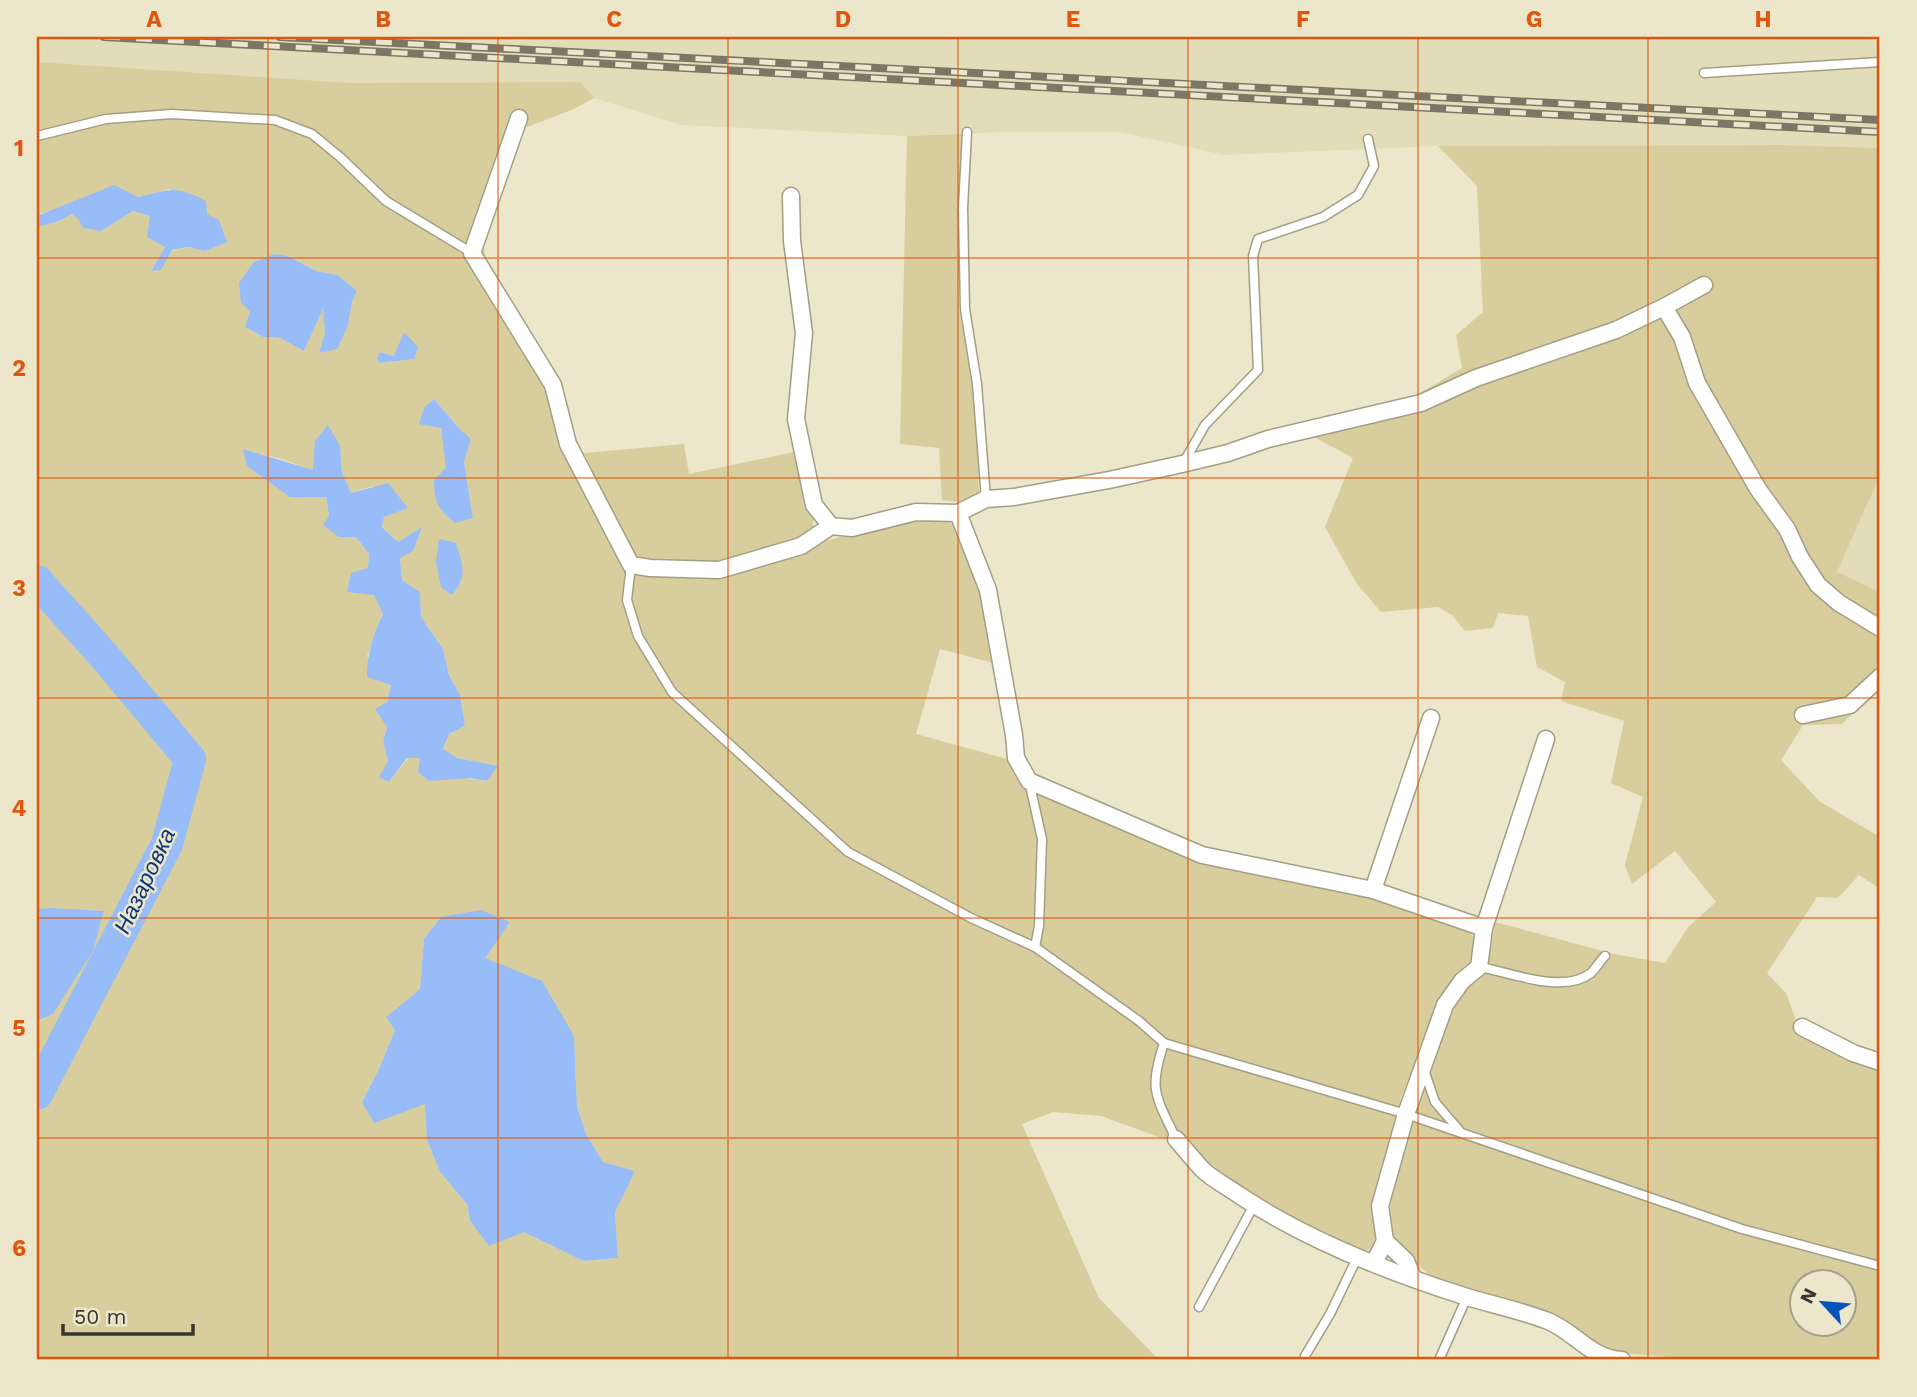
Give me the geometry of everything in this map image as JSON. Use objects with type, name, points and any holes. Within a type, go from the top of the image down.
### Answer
[{"type":"street","points":[[519,118],[472,253],[553,385],[568,444],[631,565],[650,568],[719,570],[802,546],[831,526],[852,528],[916,512],[958,513],[986,499],[1082,485],[1182,464],[1228,453],[1268,439],[1421,402],[1476,378],[1616,330],[1704,285]]},
{"type":"street","points":[[791,195],[793,241],[804,333],[796,419],[814,505],[831,526]]},
{"type":"street","points":[[1664,307],[1682,337],[1697,383],[1758,488],[1787,528],[1800,557],[1818,584],[1839,603],[1880,628]]},
{"type":"street","points":[[958,513],[988,590],[1016,758],[1029,781],[1202,855],[1373,890],[1484,928]]},
{"type":"street","points":[[1803,715],[1850,705],[1880,677]]},
{"type":"street","points":[[1373,890],[1431,718]]},
{"type":"street","points":[[1374,1263],[1385,1241],[1380,1206],[1406,1114],[1445,1005],[1462,981],[1479,967],[1484,928],[1546,739]]},
{"type":"street","points":[[1802,1027],[1853,1053],[1880,1062]]},
{"type":"street","points":[[1176,1139],[1205,1172],[1291,1226],[1413,1278],[1562,1327],[1589,1356],[1622,1360]]},
{"type":"street","points":[[1385,1241],[1406,1261],[1413,1278]]},
{"type":"lane","points":[[1704,73],[1880,62]]},
{"type":"lane","points":[[37,136],[106,120],[172,114],[275,120],[312,134],[386,201],[472,253]]},
{"type":"lane","points":[[967,132],[963,208],[965,309],[977,384],[986,499]]},
{"type":"lane","points":[[1182,464],[1205,425],[1258,370],[1254,268],[1258,239],[1323,217],[1358,195],[1374,166],[1368,139]]},
{"type":"lane","points":[[631,565],[627,600],[638,636],[672,692],[848,852],[971,918],[1035,947],[1139,1021],[1164,1043],[1406,1114],[1742,1229],[1880,1266]]},
{"type":"lane","points":[[1029,781],[1042,839],[1039,926],[1035,947]]},
{"type":"lane","points":[[1479,967],[1538,981],[1571,982],[1590,974],[1605,956]]},
{"type":"lane","points":[[1164,1043],[1155,1068],[1154,1091],[1176,1139]]},
{"type":"lane","points":[[1423,1066],[1436,1102],[1461,1132]]},
{"type":"lane","points":[[1199,1307],[1254,1205]]},
{"type":"lane","points":[[1305,1356],[1330,1314],[1358,1256]]},
{"type":"lane","points":[[1439,1360],[1467,1297]]},
{"type":"shaded area","points":[[37,37],[1880,37],[1880,148],[1784,145],[1438,146],[1224,155],[1120,132],[1003,132],[907,136],[682,125],[594,98],[580,82],[350,83],[42,63],[37,62]]},
{"type":"shaded area","points":[[37,62],[350,83],[580,82],[594,98],[574,109],[519,130],[484,242],[485,259],[474,270],[549,388],[563,444],[619,562],[646,573],[719,574],[853,533],[936,516],[959,528],[979,583],[997,664],[940,649],[916,734],[1007,759],[1023,785],[1200,863],[1211,863],[1370,897],[1469,930],[1475,939],[1473,960],[1442,998],[1400,1100],[1389,1151],[1377,1240],[1372,1250],[1362,1250],[1293,1221],[1208,1168],[1182,1136],[1167,1140],[1101,1116],[1053,1112],[1022,1124],[1099,1298],[1159,1360],[37,1360],[37,1021],[53,1014],[103,911],[37,909],[37,252],[40,248],[37,245],[37,227],[72,214],[101,231],[133,211],[150,216],[166,247],[151,270],[161,270],[171,251],[188,247],[205,251],[207,214],[169,189],[37,214]],"holes":[[[288,256],[316,271],[338,275],[357,291],[352,302],[348,326],[320,353],[325,333],[323,308],[304,351],[280,338],[263,337],[246,328],[250,311]],[[405,332],[414,359],[379,363],[380,352],[394,356]],[[434,399],[471,439],[464,462],[473,517],[446,469],[446,454]],[[340,446],[342,472],[351,493],[373,486],[407,508],[384,517],[382,526],[398,542],[421,528],[400,558],[402,580],[420,592],[421,617],[443,649],[449,675],[460,695],[465,726],[449,734],[443,750],[457,758],[497,766],[487,781],[418,772],[421,758],[408,758],[390,781],[383,741],[391,685],[367,656],[383,614],[375,595],[347,591],[368,568],[369,554],[356,537],[339,537],[329,516],[326,497],[243,450],[281,459],[314,471]],[[510,921],[484,958],[574,1036],[577,1105],[586,1134],[603,1162],[634,1171],[615,1212],[618,1258],[583,1261],[524,1232],[470,1221],[467,1204],[440,1172],[427,1140],[426,1103],[362,1102],[395,1030],[387,1016],[420,989],[424,939]]]},
{"type":"shaded area","points":[[961,134],[959,309],[975,384],[979,495],[958,502],[942,500],[939,448],[900,444],[907,136]]},
{"type":"shaded area","points":[[1784,145],[1880,148],[1880,476],[1837,572],[1880,592],[1880,687],[1842,724],[1803,725],[1781,760],[1819,801],[1880,837],[1880,889],[1859,875],[1838,898],[1817,897],[1767,973],[1786,993],[1802,1037],[1844,1059],[1880,1071],[1880,1360],[1706,1360],[1609,1352],[1594,1345],[1563,1320],[1433,1278],[1392,1238],[1386,1212],[1414,1108],[1459,996],[1478,978],[1489,958],[1495,922],[1614,954],[1665,963],[1688,927],[1716,902],[1675,851],[1632,884],[1625,865],[1643,797],[1611,783],[1624,721],[1561,701],[1565,682],[1537,667],[1528,616],[1498,613],[1493,628],[1465,631],[1452,615],[1438,607],[1381,612],[1357,584],[1325,527],[1353,458],[1314,437],[1314,422],[1419,394],[1462,368],[1456,335],[1483,312],[1477,186],[1438,146]]},
{"type":"shaded area","points":[[684,444],[689,474],[794,452],[813,515],[813,531],[800,538],[717,563],[649,564],[633,555],[584,453]]},
{"type":"shaded area","points":[[1880,476],[1880,592],[1837,572]]},
{"type":"water","points":[[114,185],[138,197],[173,190],[187,192],[206,201],[207,214],[219,220],[227,242],[205,251],[188,247],[172,250],[161,270],[151,271],[165,247],[147,237],[150,216],[133,211],[101,231],[83,228],[72,214],[37,227],[37,214]]},
{"type":"water","points":[[274,254],[288,256],[316,271],[338,275],[357,291],[352,302],[348,326],[337,349],[319,353],[325,333],[323,309],[304,351],[280,338],[263,337],[245,327],[250,311],[241,303],[239,283],[253,263]]},
{"type":"water","points":[[404,332],[418,347],[414,359],[379,363],[377,358],[380,352],[394,356]]},
{"type":"water","points":[[434,399],[471,439],[464,462],[473,518],[455,523],[441,509],[435,494],[434,480],[446,468],[441,428],[419,424],[424,408]]},
{"type":"water","points":[[328,425],[340,446],[342,472],[351,493],[388,483],[408,508],[384,517],[382,527],[398,542],[422,527],[413,551],[400,558],[402,580],[420,592],[421,617],[443,649],[449,675],[460,695],[465,726],[449,734],[443,749],[457,758],[498,766],[487,781],[470,778],[429,781],[418,772],[420,758],[407,758],[389,782],[379,777],[388,761],[383,741],[387,727],[375,709],[387,702],[391,685],[367,677],[371,645],[383,614],[374,595],[347,592],[351,573],[368,568],[369,554],[356,537],[339,537],[323,525],[329,516],[326,497],[290,497],[247,466],[243,449],[313,470],[315,441]]},
{"type":"water","points":[[439,539],[456,543],[461,558],[462,576],[452,595],[441,587],[436,562]]},
{"type":"water","points":[[37,909],[104,911],[93,951],[53,1014],[37,1021]]},
{"type":"water","points":[[481,910],[510,922],[485,958],[542,981],[574,1036],[577,1106],[586,1134],[603,1162],[635,1171],[615,1212],[618,1258],[583,1261],[524,1232],[489,1246],[470,1221],[467,1204],[440,1172],[427,1140],[425,1104],[374,1123],[362,1102],[395,1030],[386,1017],[420,989],[424,939],[441,917]]},
{"type":"waterway","name":"Назаровка","points":[[37,581],[190,759],[167,844],[37,1094]]},
{"type":"railway","points":[[104,37],[1880,132]]},
{"type":"railway","points":[[280,37],[1880,120]]}]
